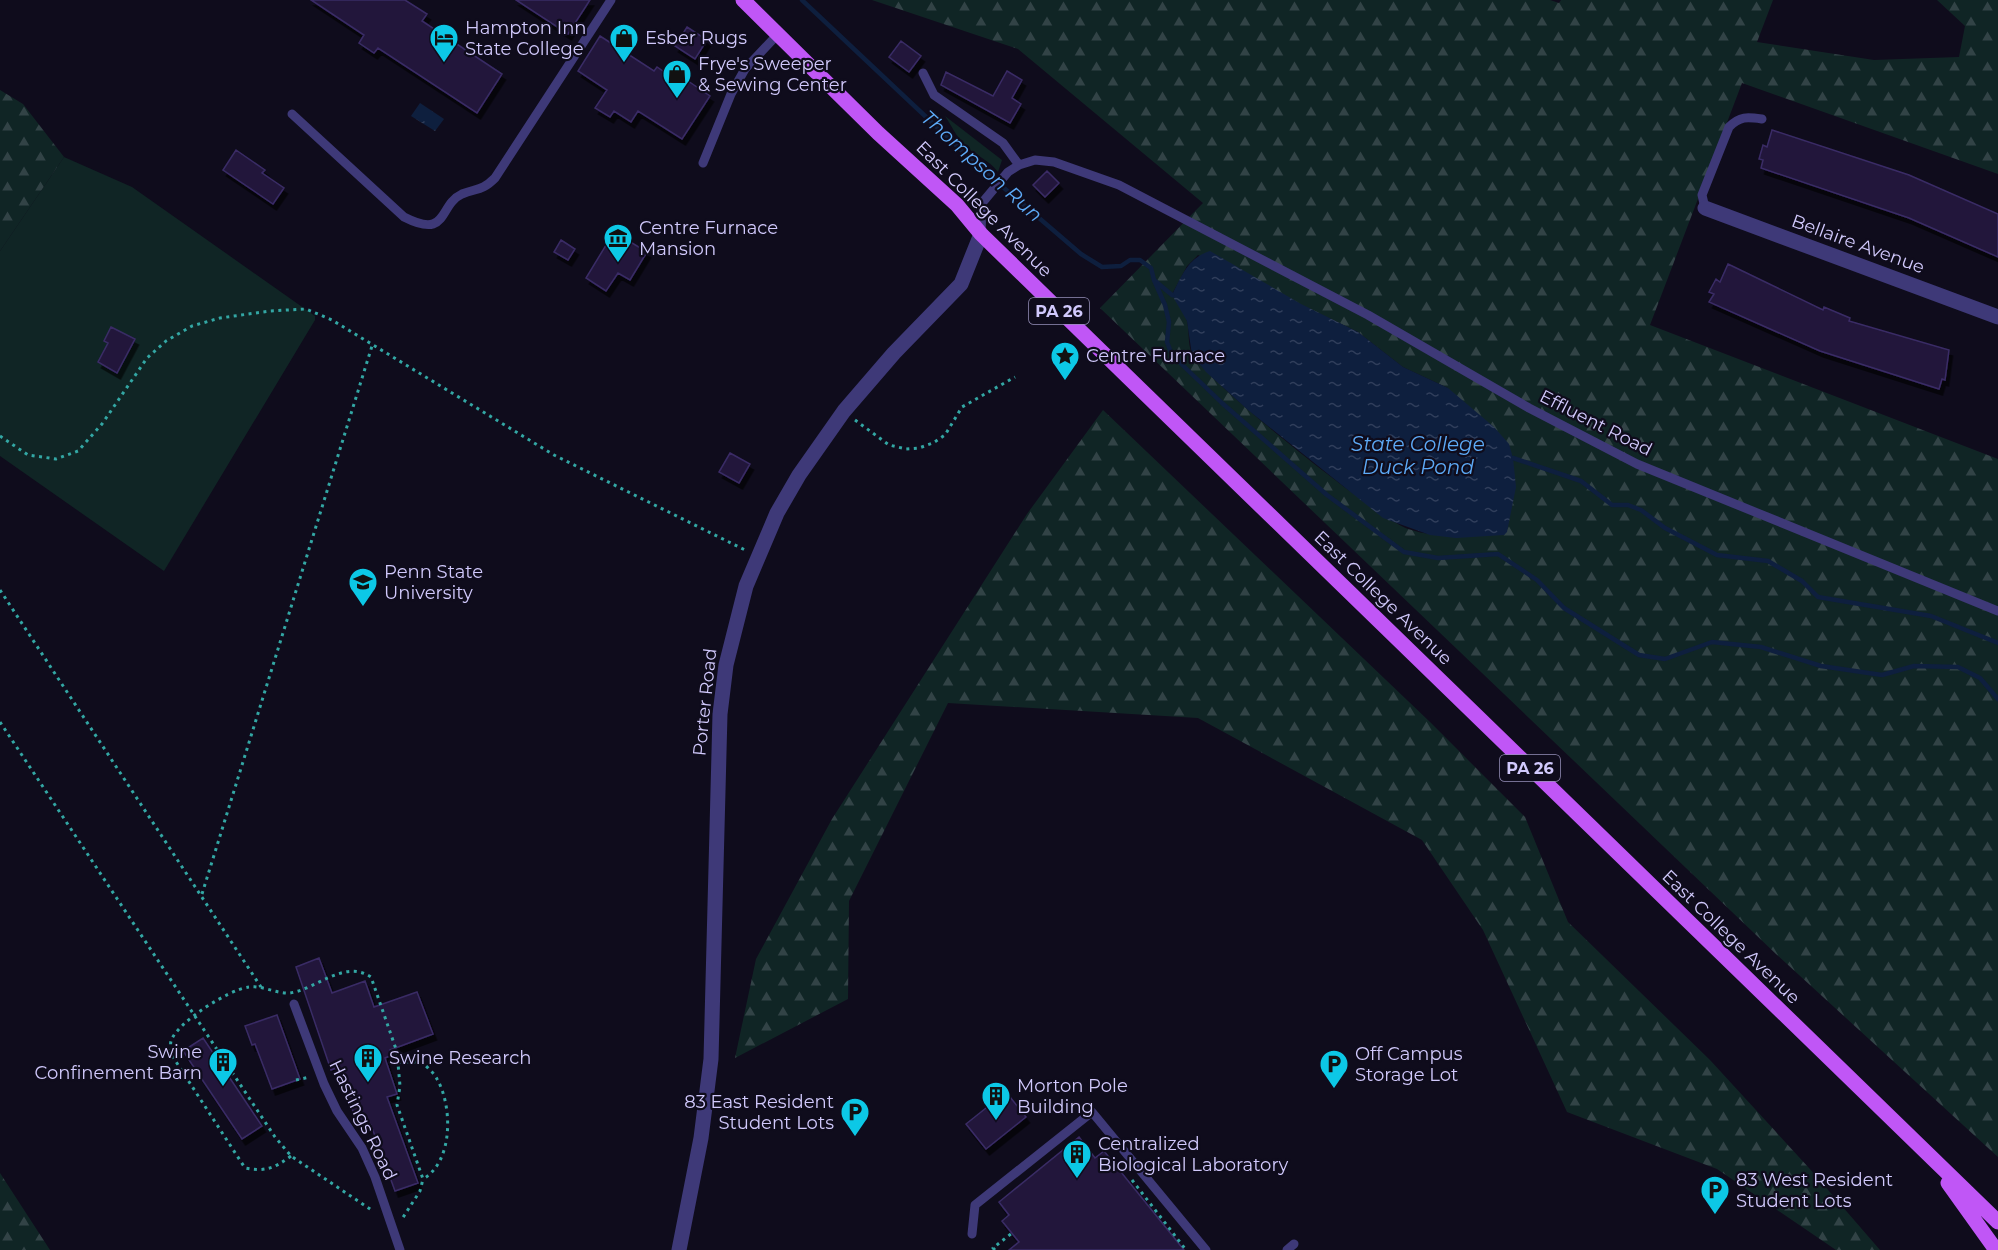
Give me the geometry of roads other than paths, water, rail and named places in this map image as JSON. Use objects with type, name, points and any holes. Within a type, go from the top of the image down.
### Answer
[{"type":"main road","name":"East College Avenue","points":[[743,0],[878,133],[957,205],[981,234],[1998,1222]]},
{"type":"main road","points":[[1923,1149],[1996,1250]]},
{"type":"main road","points":[[1956,1181],[1998,1211]]},
{"type":"street","name":"Bellaire Avenue","points":[[1705,208],[1998,317]]},
{"type":"street","name":"Porter Road","points":[[679,1250],[700,1148],[711,1059],[716,948],[716,796],[721,704],[732,635],[757,556],[799,475],[844,411],[894,353],[961,284],[981,234]]},
{"type":"lane","points":[[292,114],[404,218],[416,224],[428,225],[438,221],[455,199],[486,187],[495,178],[611,0]]},
{"type":"lane","points":[[703,163],[731,94],[745,69],[778,34]]},
{"type":"lane","points":[[923,73],[934,95],[1003,143],[1019,165],[1005,176],[982,202],[981,234]]},
{"type":"lane","points":[[1705,208],[1702,195],[1729,127],[1737,118],[1745,116],[1762,119]]},
{"type":"lane","name":"Effluent Road","points":[[1019,165],[1035,160],[1054,162],[1119,185],[1198,224],[1368,315],[1529,408],[1637,464],[1998,611]]},
{"type":"lane","name":"Hastings Road","points":[[294,1004],[324,1084],[337,1111],[362,1148],[375,1177],[400,1250]]},
{"type":"lane","points":[[972,1234],[975,1205],[1092,1112],[1206,1250]]},
{"type":"water","points":[[420,103],[444,119],[435,131],[411,116]]},
{"type":"water","name":"State College Duck Pond","points":[[1210,251],[1301,304],[1358,332],[1403,367],[1448,388],[1494,427],[1509,444],[1513,458],[1516,487],[1507,532],[1504,535],[1456,538],[1430,535],[1383,518],[1248,410],[1206,372],[1192,355],[1187,321],[1172,295],[1191,263]]},
{"type":"waterway","name":"Thompson Run","points":[[802,0],[976,164],[1081,254],[1102,267],[1121,266],[1130,260],[1140,260],[1151,268],[1154,280],[1172,295]]},
{"type":"waterway","points":[[1154,280],[1165,305],[1169,322],[1167,342],[1172,355],[1222,403],[1327,495],[1404,552],[1438,558],[1498,554],[1537,580],[1564,608],[1639,655],[1665,659],[1712,642],[1761,647],[1821,666],[1882,675],[1914,666],[1958,667],[1980,678],[1998,699]]},
{"type":"waterway","points":[[1513,458],[1581,481],[1612,505],[1628,505],[1641,510],[1665,528],[1717,555],[1768,561],[1802,581],[1818,597],[1931,616],[1998,643]]},
{"type":"place","name":"Hampton Inn State College","points":[[444,64]]},
{"type":"place","name":"Esber Rugs","points":[[624,64]]},
{"type":"place","name":"Frye's Sweeper & Sewing Center","points":[[677,100]]},
{"type":"place","name":"Centre Furnace Mansion","points":[[618,264]]},
{"type":"place","name":"Centre Furnace","points":[[1065,382]]},
{"type":"place","name":"Penn State University","points":[[363,608]]},
{"type":"place","name":"Swine Research","points":[[368,1084]]},
{"type":"place","name":"Swine Confinement Barn","points":[[223,1088]]},
{"type":"place","name":"Off Campus Storage Lot","points":[[1334,1090]]},
{"type":"place","name":"Morton Pole Building","points":[[996,1122]]},
{"type":"place","name":"83 East Resident Student Lots","points":[[855,1138]]},
{"type":"place","name":"Centralized Biological Laboratory","points":[[1077,1180]]},
{"type":"place","name":"83 West Resident Student Lots","points":[[1715,1216]]}]
